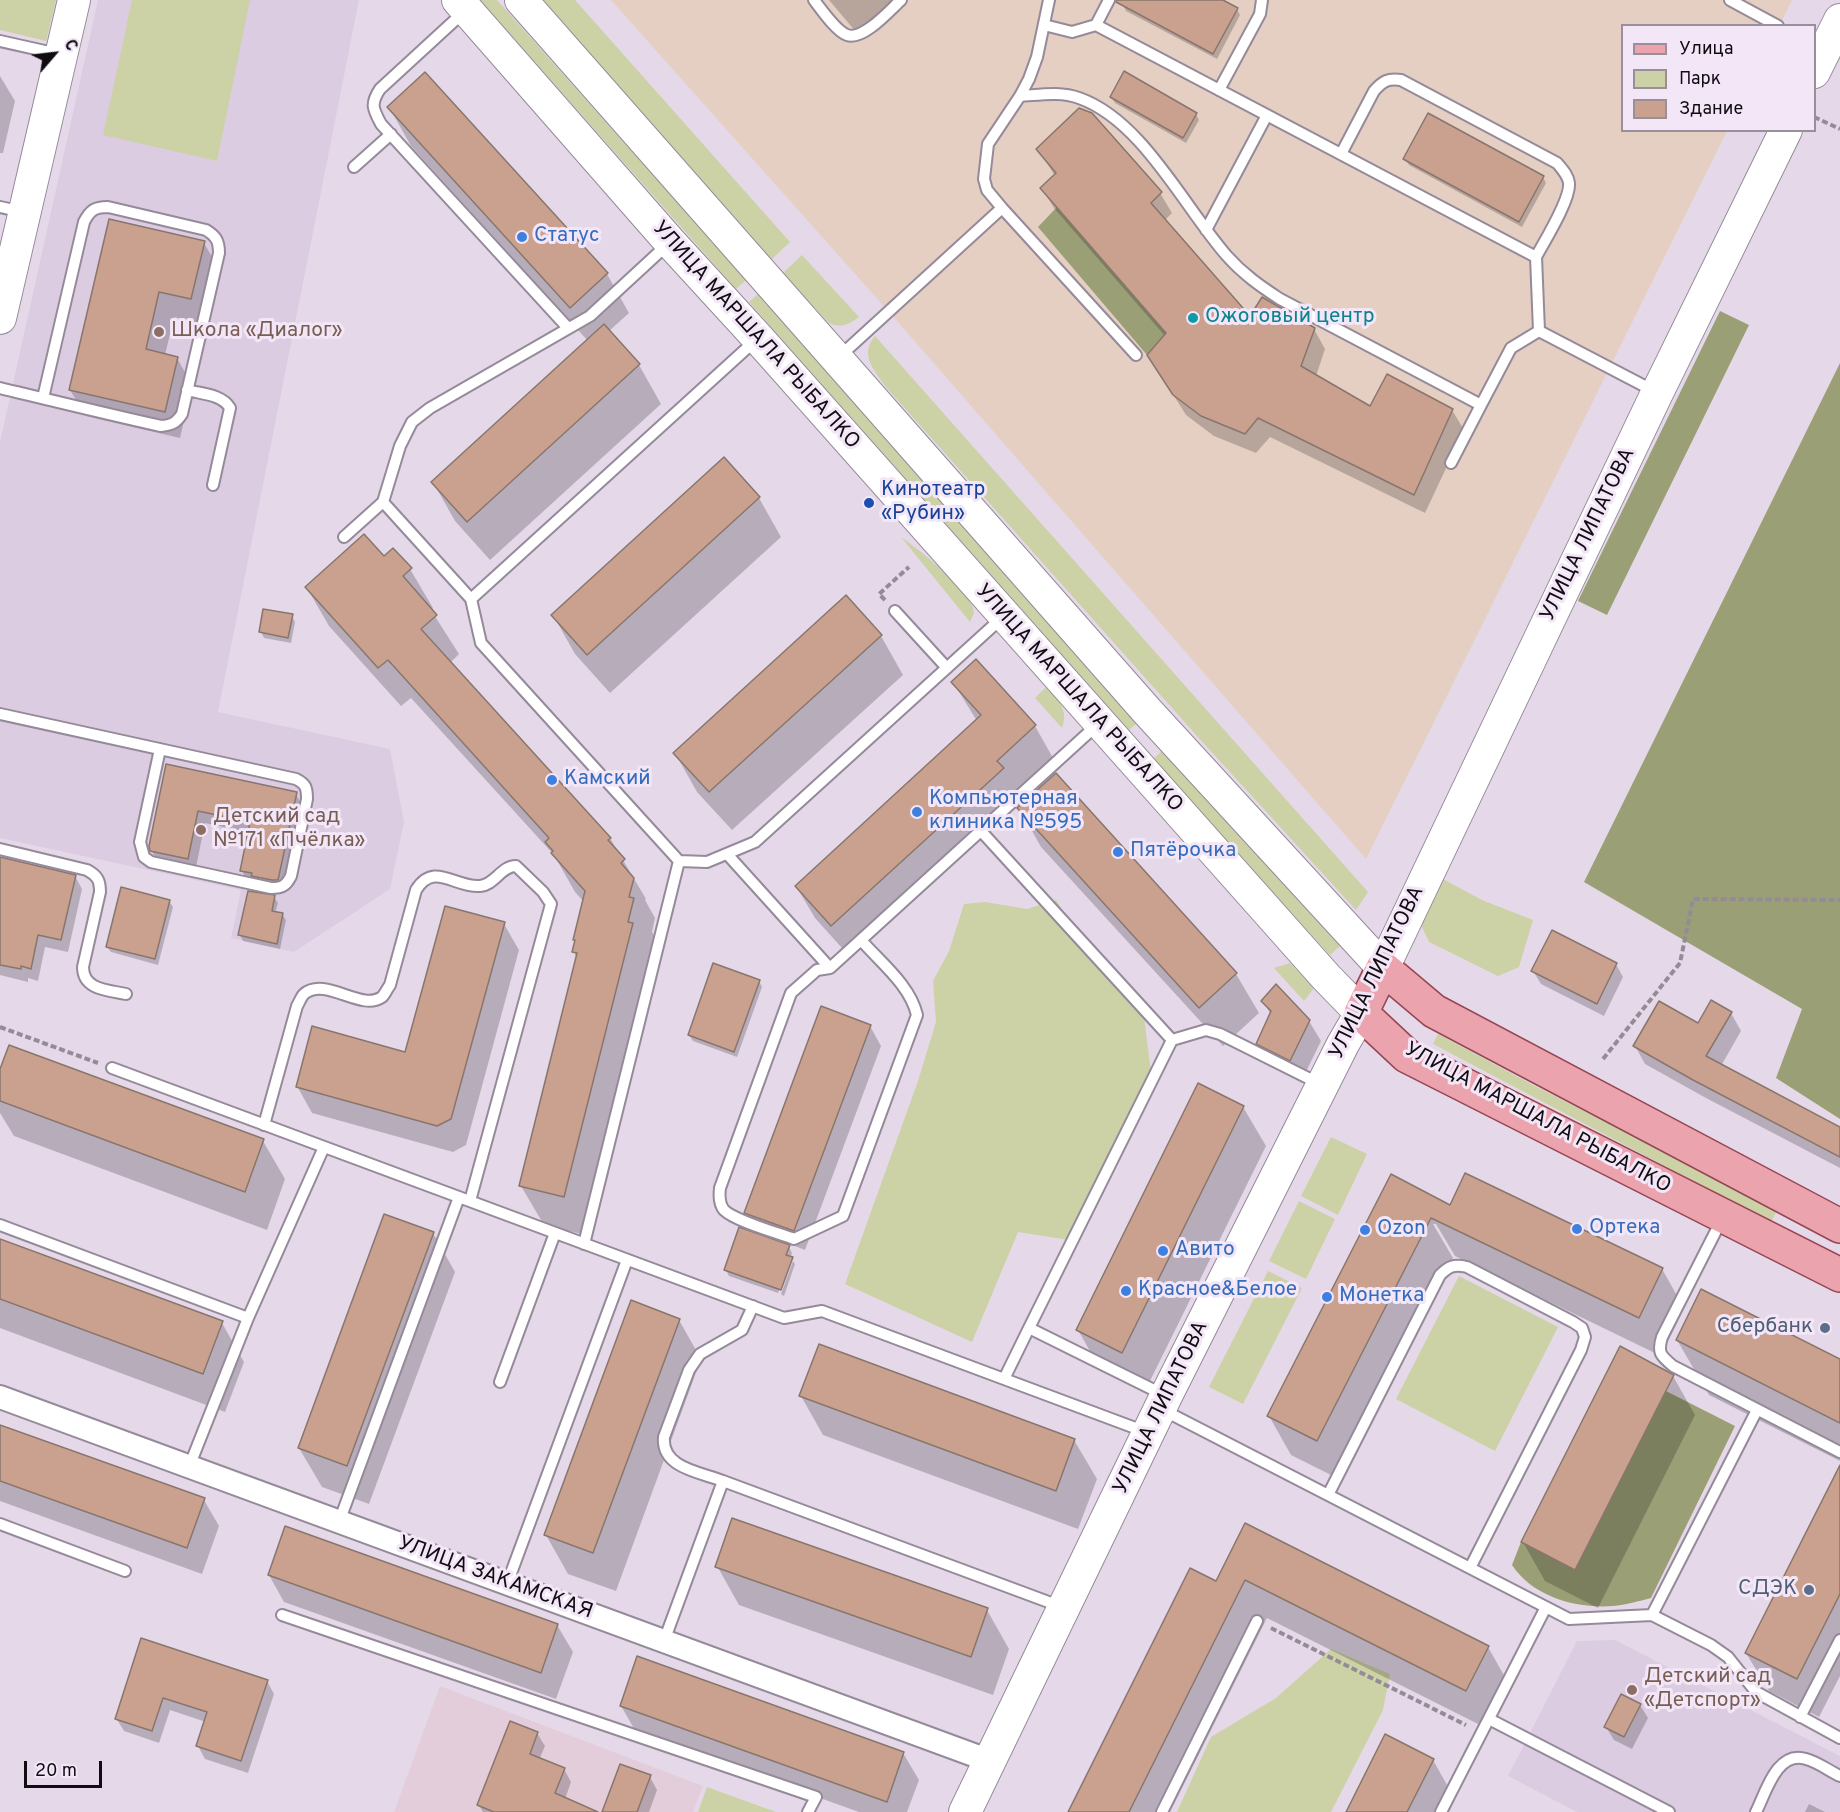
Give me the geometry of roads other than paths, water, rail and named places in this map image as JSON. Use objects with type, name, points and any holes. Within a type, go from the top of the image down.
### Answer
[{"type":"main road","points":[[0,318],[12,209],[61,54],[74,0]]},
{"type":"main road","name":"УЛИЦА МАРШАЛА РЫБАЛКО","points":[[521,0],[1147,711],[1383,968],[1434,1011],[1830,1221]]},
{"type":"main road","name":"УЛИЦА МАРШАЛА РЫБАЛКО","points":[[462,5],[670,242],[758,338],[1326,978],[1407,1056],[1840,1275]]},
{"type":"main road","points":[[1818,56],[1840,20]]},
{"type":"main road","name":"УЛИЦА ЛИПАТОВА","points":[[965,1812],[1158,1413],[1383,968],[1657,393],[1785,132]]},
{"type":"main road","points":[[1108,733],[1143,737],[1147,711]]},
{"type":"main road","points":[[1803,1256],[1789,1242],[1786,1235],[1786,1225],[1791,1218],[1799,1213],[1810,1213],[1830,1221]]},
{"type":"street","name":"УЛИЦА ЗАКАМСКАЯ","points":[[0,1397],[990,1761]]},
{"type":"lane","points":[[814,0],[846,35],[858,36],[901,0]]},
{"type":"lane","points":[[1049,0],[1037,57],[1020,96],[988,144],[984,179],[987,190],[1002,208],[1136,355]]},
{"type":"lane","points":[[1096,25],[1109,0]]},
{"type":"lane","points":[[1219,90],[1260,14],[1262,0]]},
{"type":"lane","points":[[1730,0],[1774,24]]},
{"type":"lane","points":[[462,5],[380,89],[374,98],[374,111],[391,134],[568,328]]},
{"type":"lane","points":[[1044,25],[1072,32],[1096,25],[1536,257]]},
{"type":"lane","points":[[0,41],[61,54]]},
{"type":"lane","points":[[1341,154],[1374,91],[1391,78],[1401,80],[1557,163],[1566,173],[1570,185],[1566,198],[1536,257],[1539,331]]},
{"type":"lane","points":[[1020,96],[1057,94],[1078,98],[1104,110],[1126,128],[1145,150],[1226,255],[1248,278],[1280,299],[1481,405]]},
{"type":"lane","points":[[1206,230],[1267,115]]},
{"type":"lane","points":[[354,167],[391,134]]},
{"type":"lane","points":[[0,388],[161,426],[170,426],[177,422],[182,414],[219,253],[219,243],[215,236],[206,230],[108,207],[98,207],[89,212],[84,222],[43,398]]},
{"type":"lane","points":[[837,359],[1002,208]]},
{"type":"lane","points":[[344,537],[383,502],[400,446],[412,422],[430,408],[590,316],[670,242]]},
{"type":"lane","points":[[1539,331],[1657,393]]},
{"type":"lane","points":[[1450,463],[1511,348],[1539,331]]},
{"type":"lane","points":[[471,599],[758,338]]},
{"type":"lane","points":[[187,390],[221,398],[230,408],[213,485]]},
{"type":"lane","points":[[383,502],[471,599],[481,643],[679,861],[707,862],[755,842],[1004,616]]},
{"type":"lane","points":[[895,611],[947,668]]},
{"type":"lane","points":[[0,714],[296,778],[303,782],[307,789],[308,799],[291,876],[287,884],[280,888],[271,888],[151,862],[144,857],[140,842],[160,749]]},
{"type":"lane","points":[[861,940],[914,1000],[917,1015],[843,1216],[794,1239],[732,1216],[723,1209],[719,1198],[720,1188],[791,993],[817,970],[830,968],[981,831],[1108,733]]},
{"type":"lane","points":[[981,831],[1172,1040]]},
{"type":"lane","points":[[0,849],[87,870],[95,874],[100,881],[100,892],[83,974],[88,982],[96,987],[126,994]]},
{"type":"lane","points":[[727,854],[830,968]]},
{"type":"lane","points":[[584,1244],[679,861]]},
{"type":"lane","points":[[264,1125],[297,1006],[304,995],[315,989],[362,1000],[374,1000],[383,996],[390,985],[416,890],[422,881],[429,876],[479,886],[487,885],[510,866],[516,866],[543,892],[551,904],[470,1201]]},
{"type":"lane","points":[[1004,1379],[1172,1040],[1206,1030],[1220,1034],[1323,1085]]},
{"type":"lane","points":[[112,1068],[784,1318],[822,1311],[1004,1379],[1158,1413]]},
{"type":"lane","points":[[189,1467],[248,1318],[324,1147]]},
{"type":"lane","points":[[339,1522],[459,1197]]},
{"type":"lane","points":[[1724,1216],[1662,1337],[1659,1347],[1662,1357],[1673,1366],[1840,1452]]},
{"type":"lane","points":[[0,1225],[248,1318]]},
{"type":"lane","points":[[500,1382],[555,1233]]},
{"type":"lane","points":[[507,1584],[627,1260]]},
{"type":"lane","points":[[1328,1495],[1440,1275],[1456,1264],[1467,1267],[1573,1322],[1582,1328],[1585,1337],[1581,1350],[1470,1568]]},
{"type":"lane","points":[[753,1306],[742,1330],[700,1354],[689,1370],[664,1437],[663,1446],[667,1456],[675,1463],[1064,1608]]},
{"type":"lane","points":[[1029,1328],[1158,1413],[1328,1495],[1569,1619],[1652,1615],[1728,1657],[1756,1692],[1840,1738]]},
{"type":"lane","points":[[1652,1615],[1757,1410]]},
{"type":"lane","points":[[664,1641],[723,1481]]},
{"type":"lane","points":[[0,1524],[125,1571]]},
{"type":"lane","points":[[1441,1812],[1546,1607]]},
{"type":"lane","points":[[282,1615],[816,1797],[808,1812]]},
{"type":"lane","points":[[1162,1812],[1257,1621]]},
{"type":"lane","points":[[1800,1717],[1840,1640]]},
{"type":"lane","points":[[1489,1719],[1669,1812]]},
{"type":"lane","points":[[1756,1812],[1778,1768],[1785,1761],[1794,1757],[1807,1759],[1840,1776]]},
{"type":"place","name":"Статус","points":[[522,237]]},
{"type":"place","name":"Ожоговый центр","points":[[1193,318]]},
{"type":"place","name":"Школа «Диалог»","points":[[159,332]]},
{"type":"place","name":"Кинотеатр «Рубин»","points":[[869,503]]},
{"type":"place","name":"Камский","points":[[552,780]]},
{"type":"place","name":"Компьютерная клиника №595","points":[[917,812]]},
{"type":"place","name":"Детский сад №171 «Пчёлка»","points":[[201,830]]},
{"type":"place","name":"Пятёрочка","points":[[1118,852]]},
{"type":"place","name":"Ортека","points":[[1577,1229]]},
{"type":"place","name":"Ozon","points":[[1365,1230]]},
{"type":"place","name":"Авито","points":[[1163,1251]]},
{"type":"place","name":"Красное&Белое","points":[[1126,1291]]},
{"type":"place","name":"Монетка","points":[[1327,1297]]},
{"type":"place","name":"Сбербанк","points":[[1825,1328]]},
{"type":"place","name":"СДЭК","points":[[1809,1590]]},
{"type":"place","name":"Детский сад «Детспорт»","points":[[1632,1690]]}]
